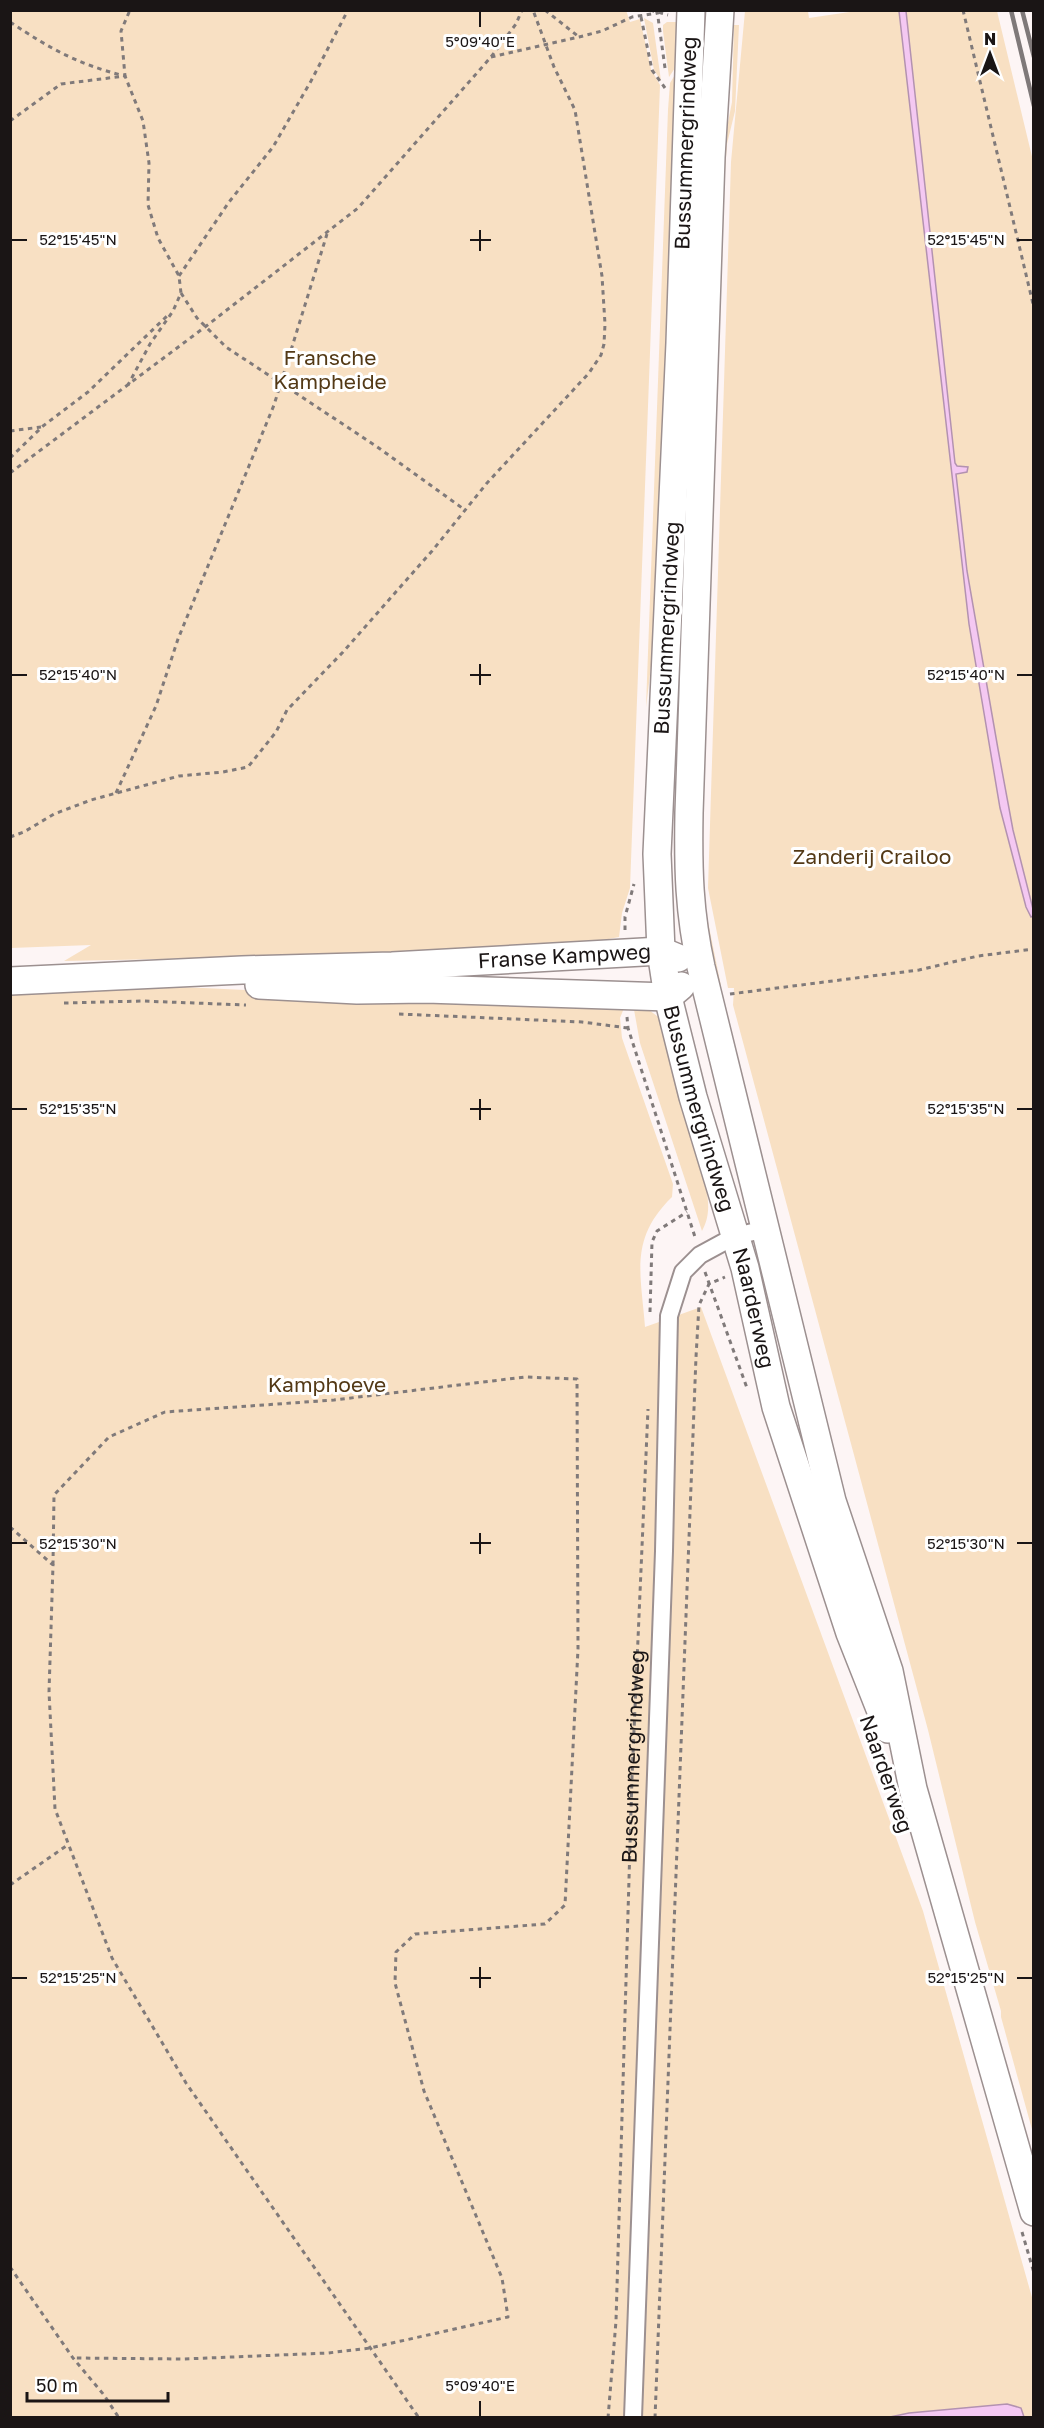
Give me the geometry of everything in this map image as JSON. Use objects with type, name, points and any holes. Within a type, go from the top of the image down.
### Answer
[{"type":"main road","name":"Bussummergrindweg","points":[[691,10],[688,879],[693,932],[766,1229]]},
{"type":"main road","name":"Bussummergrindweg","points":[[720,10],[711,158],[690,401],[657,854],[661,951],[668,997],[693,1097],[735,1236]]},
{"type":"main road","name":"Franse Kampweg","points":[[10,981],[242,970],[392,966],[661,951],[701,967]]},
{"type":"main road","points":[[668,997],[701,967]]},
{"type":"main road","name":"Franse Kampweg","points":[[108,978],[357,990],[426,989],[668,997]]},
{"type":"main road","name":"Naarderweg","points":[[766,1229],[832,1501],[889,1671],[913,1789],[1027,2220]]},
{"type":"main road","name":"Naarderweg","points":[[735,1236],[745,1268],[779,1418],[850,1633],[913,1789]]},
{"type":"street","name":"Bussummergrindweg","points":[[633,2418],[664,1551],[669,1316],[683,1272],[700,1255],[735,1236],[766,1229]]},
{"type":"path","points":[[130,10],[121,31],[125,76],[143,121],[149,163],[148,205],[158,238],[179,276],[181,293],[205,327],[226,347],[376,446],[465,510]]},
{"type":"path","points":[[179,276],[229,202],[273,147],[348,10]]},
{"type":"path","points":[[10,473],[205,327],[358,208],[490,57],[516,24],[522,10]]},
{"type":"path","points":[[10,837],[24,832],[54,814],[91,800],[179,776],[248,767],[276,732],[287,710],[343,652],[494,475],[589,373],[601,355],[606,324],[602,276],[575,110],[533,10]]},
{"type":"path","points":[[545,10],[579,37]]},
{"type":"path","points":[[650,10],[657,12]]},
{"type":"path","points":[[963,10],[1034,308]]},
{"type":"path","points":[[490,57],[602,31],[632,17],[657,12]]},
{"type":"path","points":[[641,17],[652,70],[665,88]]},
{"type":"path","points":[[10,22],[51,49],[92,68],[125,76]]},
{"type":"path","points":[[10,121],[61,84],[125,76]]},
{"type":"path","points":[[116,793],[156,706],[178,639],[274,405],[328,233]]},
{"type":"path","points":[[127,386],[150,344],[173,311],[181,293]]},
{"type":"path","points":[[10,458],[43,426],[88,392],[173,311]]},
{"type":"path","points":[[10,431],[43,426]]},
{"type":"path","name":"Bussummergrindweg","points":[[709,997],[919,970],[978,956],[1034,950]]},
{"type":"path","name":"Bussummergrindweg","points":[[628,1028],[687,1212],[657,1231],[652,1242],[650,1313]]},
{"type":"path","name":"Naarderweg","points":[[656,2418],[696,1369],[699,1305],[709,1284],[749,1394]]},
{"type":"path","points":[[73,2358],[184,2359],[328,2353],[370,2348],[508,2317],[502,2278],[424,2091],[395,1983],[396,1952],[415,1934],[545,1924],[565,1905],[578,1649],[577,1379],[525,1377],[334,1400],[165,1412],[109,1437],[54,1495],[49,1692],[55,1809],[112,1958],[186,2083],[370,2348],[405,2395],[419,2418]]},
{"type":"path","name":"Bussummergrindweg","points":[[608,2418],[616,2321],[632,1789],[648,1402]]},
{"type":"path","points":[[10,1527],[53,1564]]},
{"type":"path","points":[[10,1885],[69,1844]]},
{"type":"path","points":[[1027,2220],[1034,2273]]},
{"type":"path","points":[[10,2267],[73,2358],[104,2395],[119,2418]]},
{"type":"green space","name":"Fransche Kampheide","points":[[626,10],[630,22],[640,19],[651,69],[660,85],[630,888],[622,913],[619,937],[577,945],[390,954],[64,961],[91,945],[11,948],[10,11]]},
{"type":"green space","name":"Zanderij Crailoo","points":[[863,10],[997,11],[1034,165],[1033,2133],[975,1922],[928,1730],[733,1005],[734,988],[728,988],[708,888],[731,162],[745,11],[808,11],[809,18]]},
{"type":"green space","points":[[644,18],[653,23],[661,81],[654,70]]},
{"type":"green space","points":[[667,22],[682,22],[679,62],[669,77],[663,31],[663,25]]},
{"type":"green space","points":[[734,25],[739,25],[735,111],[727,144],[725,172],[702,853],[703,892],[698,833],[724,143],[732,102]]},
{"type":"green space","points":[[678,70],[660,594],[646,707],[668,110],[670,83]]},
{"type":"green space","points":[[704,900],[721,986],[719,986],[707,941]]},
{"type":"green space","name":"Kamphoeve","points":[[160,986],[624,1008],[620,1018],[622,1038],[673,1184],[672,1197],[658,1212],[649,1227],[644,1242],[640,1273],[645,1327],[701,1307],[923,1911],[1033,2301],[1033,2417],[11,2418],[11,991]]},
{"type":"green space","points":[[633,1004],[645,1007],[661,1019],[672,1058],[674,1079],[707,1193],[708,1212],[702,1231],[640,1043]]},
{"type":"shaded area","points":[[899,11],[906,11],[955,463],[957,466],[968,467],[967,472],[956,474],[967,571],[1013,830],[1033,909],[1031,917],[1026,907],[1000,808],[969,624]]},
{"type":"shaded area","points":[[1007,2404],[1021,2408],[1024,2417],[890,2417],[909,2413]]},
{"type":"railway","points":[[1011,10],[1034,106]]},
{"type":"railway","points":[[1022,10],[1034,57]]}]
